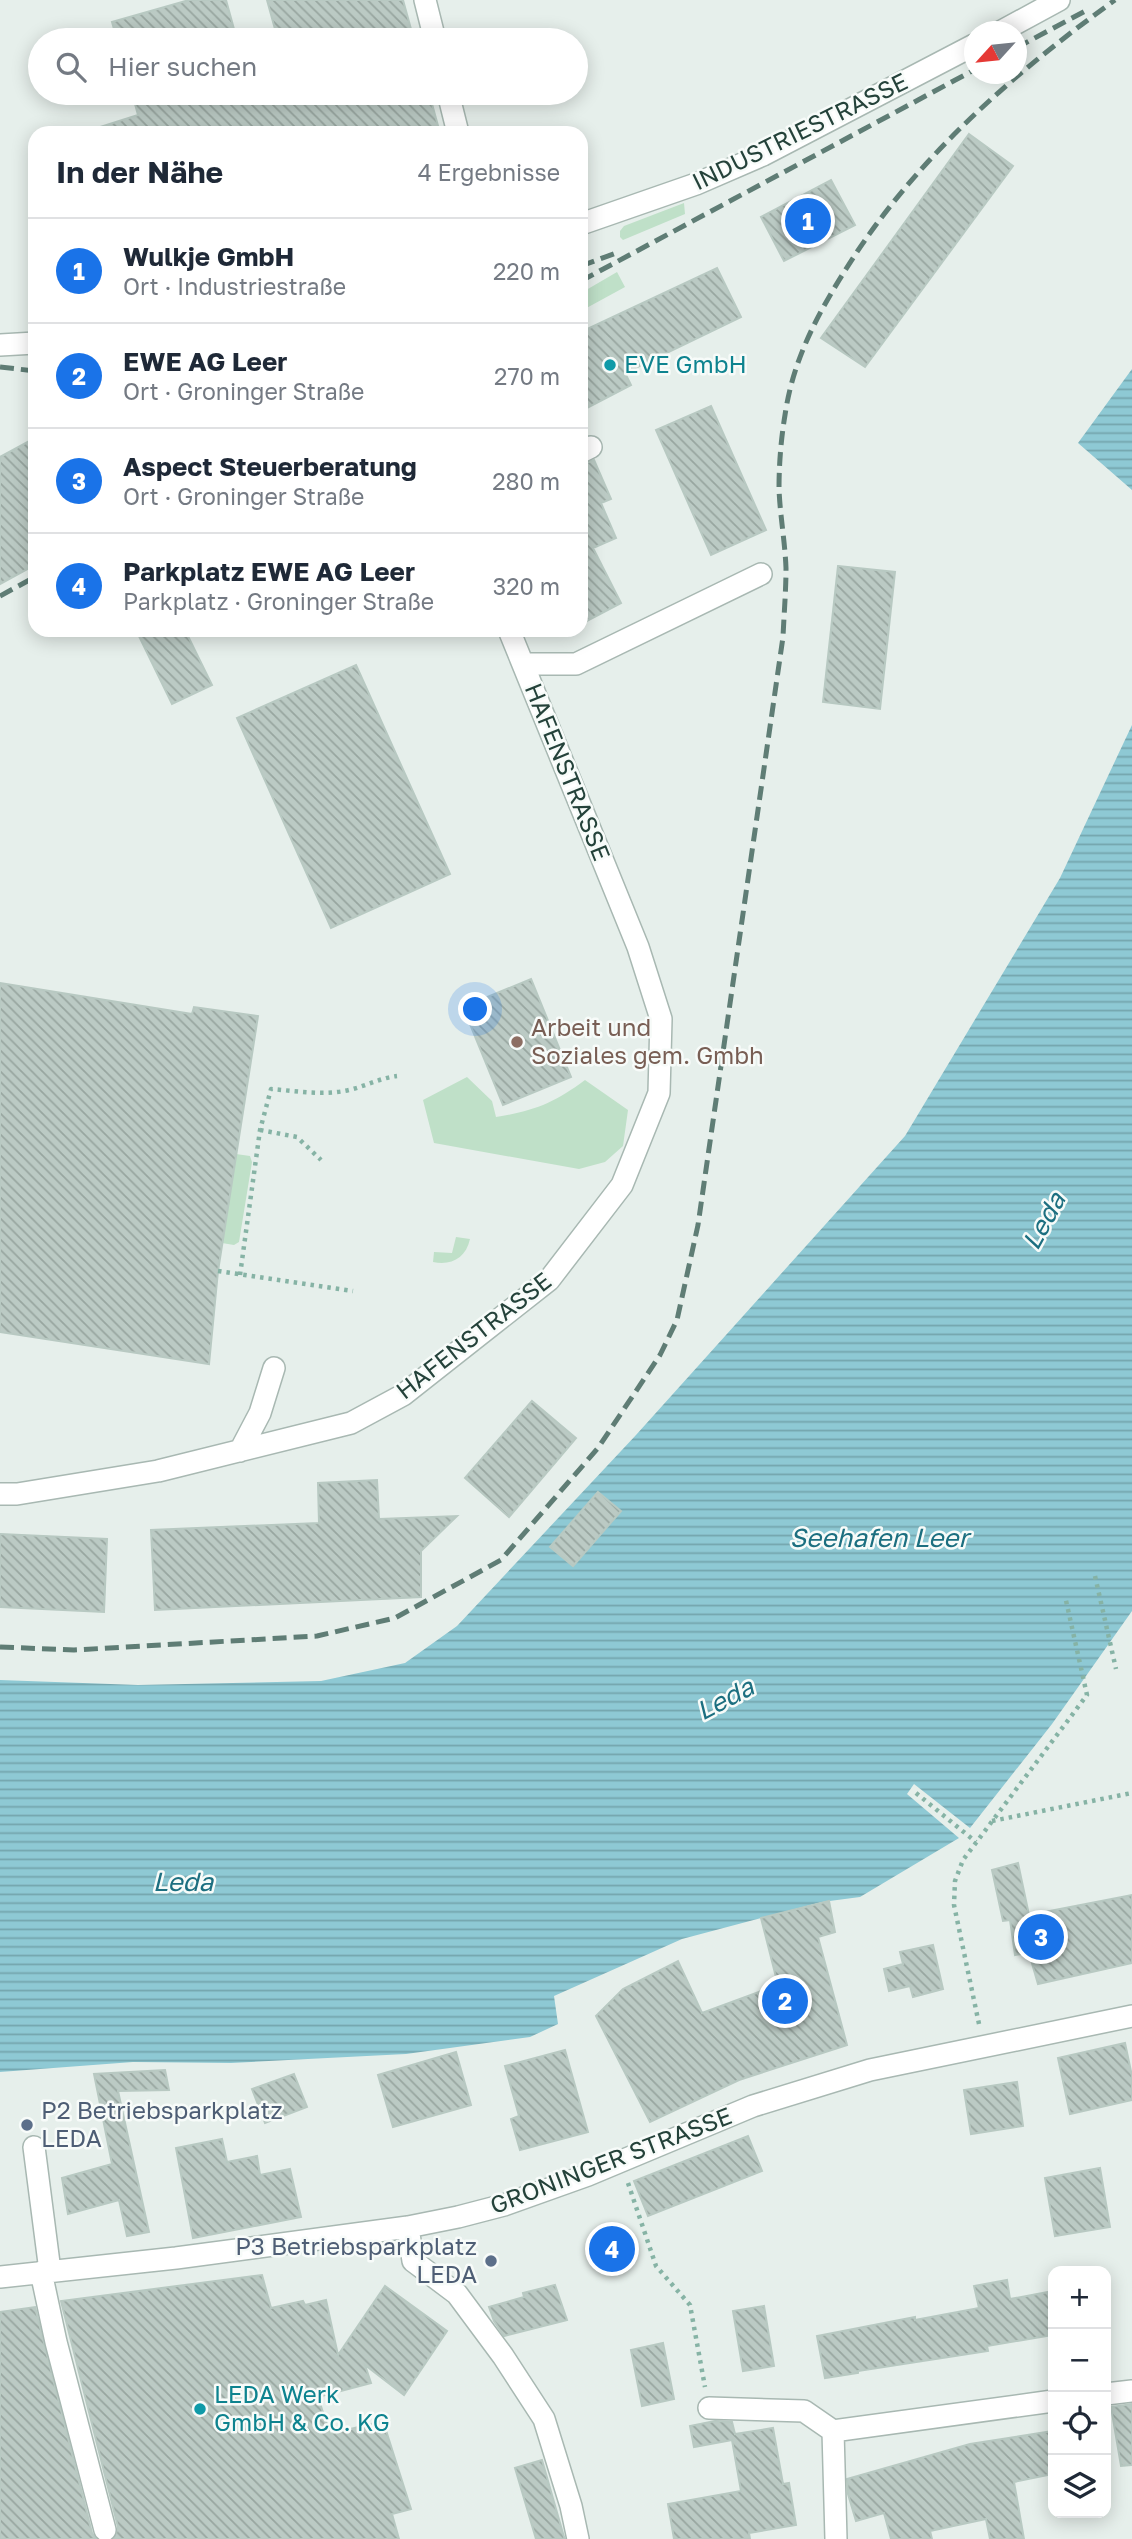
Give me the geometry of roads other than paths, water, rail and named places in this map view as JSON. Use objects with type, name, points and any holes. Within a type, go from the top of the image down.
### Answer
[{"type":"street","points":[[425,0],[432,28]]},
{"type":"street","points":[[1020,21],[1059,0]]},
{"type":"street","name":"INDUSTRIESTRASSE","points":[[588,222],[696,184],[763,155],[964,51]]},
{"type":"street","points":[[451,105],[456,126]]},
{"type":"street","points":[[0,345],[28,343]]},
{"type":"street","points":[[524,664],[576,664],[761,574]]},
{"type":"street","name":"HAFENSTRASSE","points":[[0,1494],[17,1494],[158,1471],[351,1423],[403,1395],[549,1280],[622,1185],[659,1093],[661,1019],[638,947],[512,637]]},
{"type":"street","points":[[240,1451],[260,1413],[274,1368]]},
{"type":"street","name":"GRONINGER STRASSE","points":[[0,2277],[176,2259],[408,2227],[504,2205],[590,2183],[623,2161],[753,2106],[891,2064],[1132,2017]]},
{"type":"street","points":[[34,2147],[56,2342],[105,2530]]},
{"type":"street","points":[[408,2227],[413,2261],[457,2294],[544,2418],[571,2506],[578,2539]]},
{"type":"street","points":[[1111,2394],[1132,2391]]},
{"type":"street","points":[[709,2408],[804,2411],[833,2431],[1048,2402]]},
{"type":"street","points":[[833,2431],[836,2539]]},
{"type":"water","points":[[1132,369],[1132,490],[1078,443]]},
{"type":"water","name":"Seehafen Leer","points":[[1132,725],[1132,1611],[1052,1724],[970,1828],[914,1784],[907,1794],[959,1838],[860,1897],[822,1902],[682,1939],[554,1996],[558,2024],[530,2037],[406,2054],[231,2063],[133,2062],[0,2072],[0,1680],[138,1685],[321,1681],[405,1663],[457,1626],[636,1435],[905,1136],[1060,878]]},
{"type":"railway","points":[[0,1647],[74,1650],[317,1636],[395,1618],[501,1560],[598,1448],[660,1355],[677,1320],[698,1225],[783,637],[786,568],[779,489],[780,461],[789,395],[800,357],[825,303],[846,269],[902,192],[967,122],[1002,89],[1115,0]]},
{"type":"railway","points":[[1027,42],[1089,9]]},
{"type":"railway","points":[[588,277],[964,75]]},
{"type":"railway","points":[[588,263],[616,253]]},
{"type":"railway","points":[[0,367],[28,370]]},
{"type":"railway","points":[[0,596],[28,581]]},
{"type":"place","name":"Wulkje GmbH","points":[[808,221]]},
{"type":"place","name":"EVE GmbH","points":[[610,365]]},
{"type":"place","name":"Arbeit und Soziales gem. Gmbh","points":[[517,1042]]},
{"type":"place","name":"Aspect Steuerberatung","points":[[1041,1937]]},
{"type":"place","name":"EWE AG Leer","points":[[785,2001]]},
{"type":"place","name":"P2 Betriebsparkplatz LEDA","points":[[27,2125]]},
{"type":"place","name":"Parkplatz EWE AG Leer","points":[[612,2249]]},
{"type":"place","name":"P3 Betriebsparkplatz LEDA","points":[[491,2261]]},
{"type":"place","name":"LEDA Werk GmbH & Co. KG","points":[[200,2409]]},
{"type":"water label","name":"Leda","points":[[1044,1221]]},
{"type":"water label","name":"Leda","points":[[725,1699]]},
{"type":"water label","name":"Leda","points":[[183,1882]]}]
